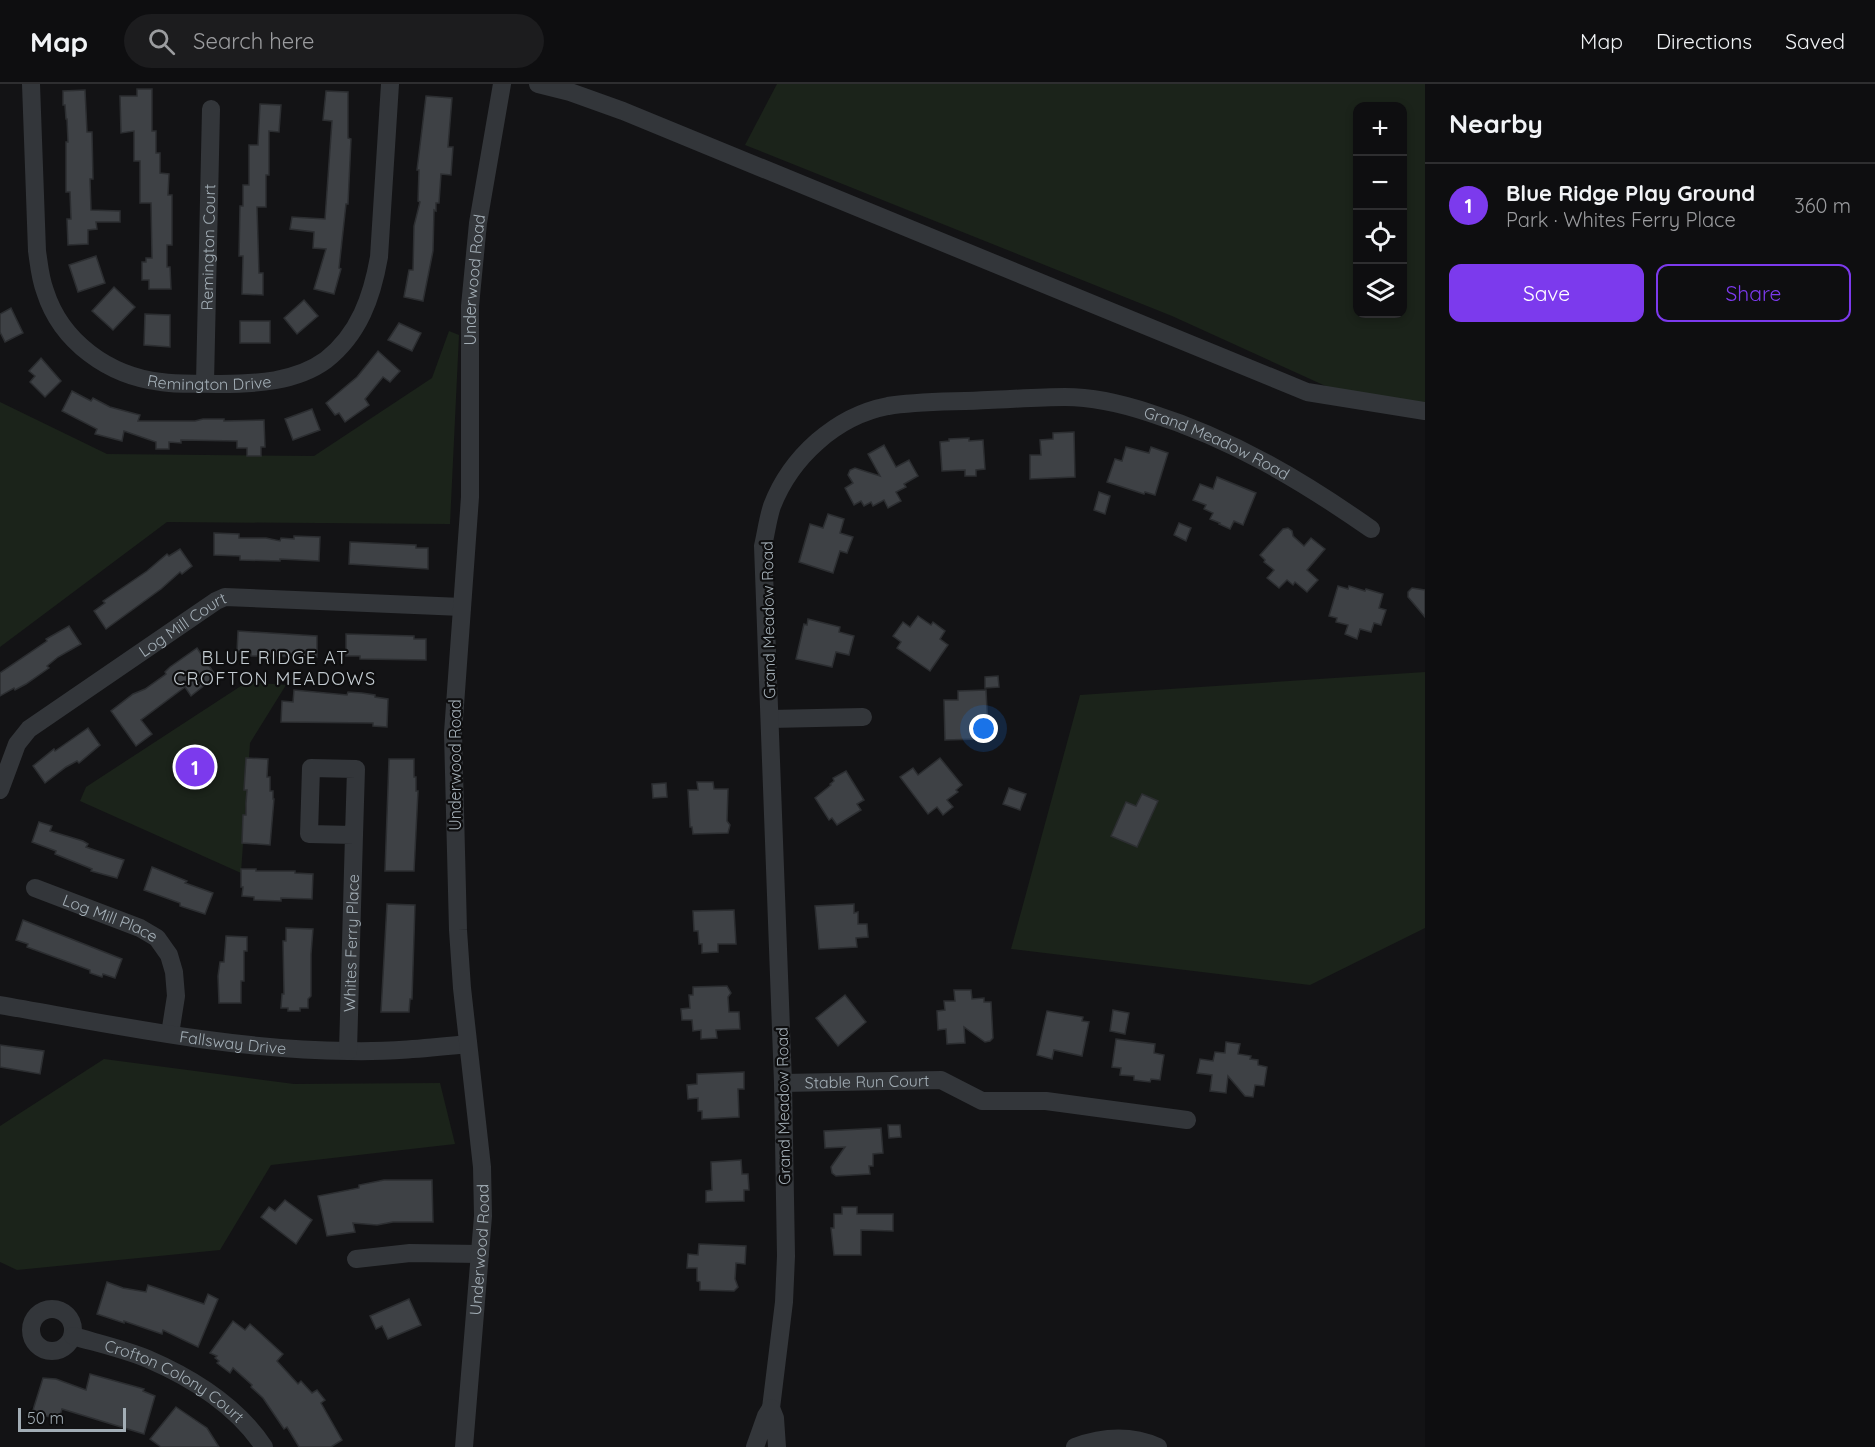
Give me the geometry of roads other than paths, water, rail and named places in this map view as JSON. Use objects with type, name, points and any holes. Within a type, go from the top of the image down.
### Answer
[{"type":"street","name":"Remington Drive","points":[[31,84],[37,251],[45,292],[54,314],[90,354],[113,368],[136,377],[162,382],[250,384],[277,380],[303,372],[324,361],[354,329],[368,305],[379,257],[390,84]]},
{"type":"street","name":"Underwood Road","points":[[464,1447],[483,1216],[482,1167],[458,930],[453,733],[470,497],[470,306],[478,223],[502,84]]},
{"type":"street","points":[[538,84],[570,92],[623,111],[1307,392],[1425,411]]},
{"type":"street","name":"Remington Court","points":[[205,383],[211,109]]},
{"type":"street","name":"Grand Meadow Road","points":[[755,1447],[771,1408],[784,1302],[786,1257],[783,1083],[763,546],[772,507],[790,471],[818,440],[848,420],[887,406],[1067,397],[1107,401],[1150,413],[1207,434],[1264,460],[1371,529]]},
{"type":"street","name":"Log Mill Court","points":[[0,790],[17,744],[28,729],[225,597],[462,607]]},
{"type":"street","points":[[770,719],[863,717]]},
{"type":"street","name":"Whites Ferry Place","points":[[348,1051],[354,835]]},
{"type":"street","name":"Log Mill Place","points":[[35,888],[140,928],[156,938],[169,955],[174,972],[176,996],[170,1034]]},
{"type":"street","name":"Fallsway Drive","points":[[0,1005],[170,1034],[286,1048],[400,1051],[468,1044]]},
{"type":"street","name":"Stable Run Court","points":[[783,1083],[941,1080],[982,1101],[1046,1101],[1187,1120]]},
{"type":"street","points":[[356,1259],[410,1253],[480,1254]]},
{"type":"street","name":"Crofton Colony Court","points":[[73,1336],[146,1358],[198,1384],[228,1408],[264,1447]]},
{"type":"street","name":"Grand Meadow Road","points":[[771,1408],[775,1418],[777,1447]]},
{"type":"street","points":[[1075,1447],[1091,1441],[1109,1439],[1131,1439],[1158,1447]]},
{"type":"place","name":"Blue Ridge Play Ground","points":[[195,767]]},
{"type":"district","name":"BLUE RIDGE AT CROFTON MEADOWS","points":[[275,667]]}]
